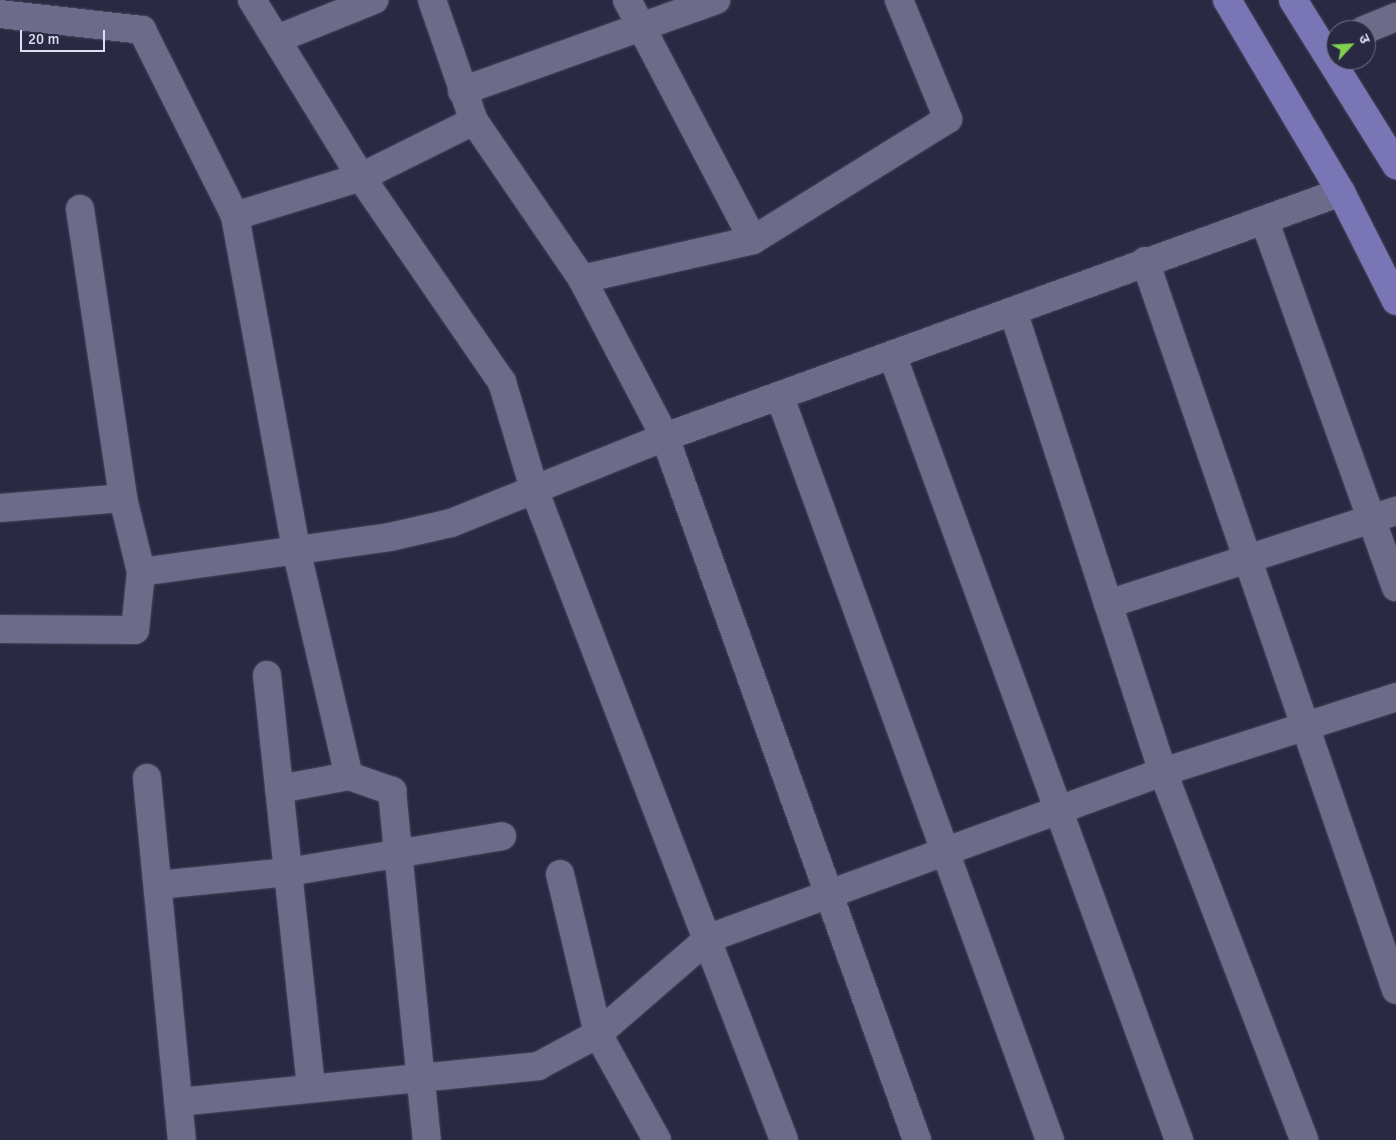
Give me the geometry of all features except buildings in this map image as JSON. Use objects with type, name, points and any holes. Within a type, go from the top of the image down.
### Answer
[{"type":"main road","points":[[1227,0],[1341,192],[1396,301]]},
{"type":"main road","points":[[1293,0],[1326,39]]},
{"type":"main road","points":[[1344,70],[1396,165]]},
{"type":"street","points":[[252,0],[361,177],[502,382],[535,492],[709,938],[784,1140]]},
{"type":"street","points":[[277,39],[374,0]]},
{"type":"street","points":[[432,0],[474,122],[582,279],[665,438],[827,895],[917,1140]]},
{"type":"street","points":[[627,0],[753,240]]},
{"type":"street","points":[[462,91],[716,0]]},
{"type":"street","points":[[582,279],[753,240],[948,119],[899,0]]},
{"type":"street","points":[[0,14],[142,30],[235,216],[296,549],[349,776]]},
{"type":"street","points":[[1376,25],[1396,17]]},
{"type":"street","points":[[235,216],[361,177],[474,122]]},
{"type":"street","points":[[141,572],[296,549],[390,538],[442,525],[535,492],[665,438],[1014,314],[1145,261],[1265,222],[1341,192]]},
{"type":"street","points":[[0,629],[135,630],[141,572],[123,498],[80,209]]},
{"type":"street","points":[[1265,222],[1384,515],[1396,587]]},
{"type":"street","points":[[1145,261],[1303,727],[1396,990]]},
{"type":"street","points":[[1014,314],[1163,772],[1304,1140]]},
{"type":"street","points":[[893,357],[1061,810],[1179,1140]]},
{"type":"street","points":[[780,397],[947,851],[1050,1140]]},
{"type":"street","points":[[0,508],[123,498]]},
{"type":"street","points":[[1108,604],[1247,562],[1384,515]]},
{"type":"street","points":[[267,675],[310,1088]]},
{"type":"street","points":[[179,1102],[538,1066],[598,1034],[709,938],[1163,772],[1396,697]]},
{"type":"street","points":[[279,789],[349,776],[392,791],[427,1140]]},
{"type":"street","points":[[147,778],[182,1140]]},
{"type":"street","points":[[158,885],[288,872],[398,856],[502,836]]},
{"type":"street","points":[[560,874],[598,1034],[657,1140]]}]
